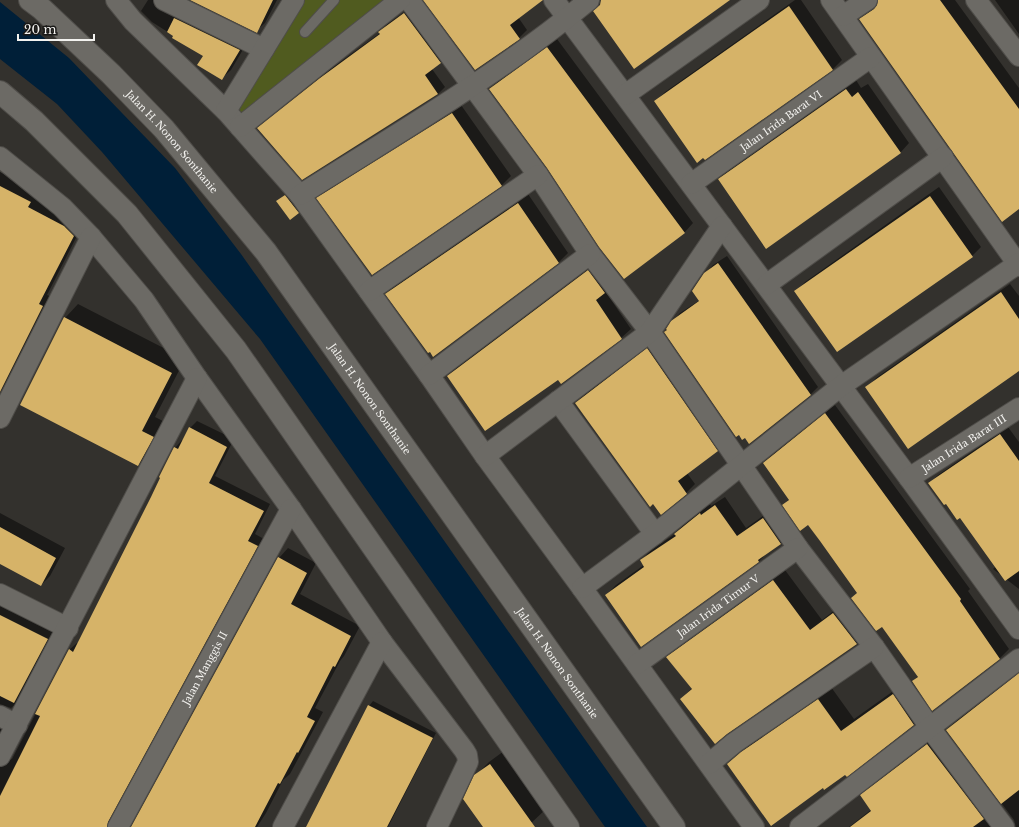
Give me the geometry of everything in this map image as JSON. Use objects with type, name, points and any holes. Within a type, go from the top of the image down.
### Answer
[{"type":"street","name":"Jalan H. Nonon Sonthanie","points":[[30,0],[42,9],[111,74],[164,128],[266,252],[674,827]]},
{"type":"street","points":[[116,0],[133,21],[226,111],[300,195],[485,456],[754,827]]},
{"type":"street","points":[[226,111],[294,0]]},
{"type":"street","points":[[240,127],[400,0]]},
{"type":"street","points":[[409,0],[538,175],[590,254],[650,332],[798,548],[874,647],[1001,826]]},
{"type":"street","points":[[554,0],[841,386],[1019,629]]},
{"type":"street","points":[[300,195],[473,86],[568,18],[590,0]]},
{"type":"street","points":[[624,95],[759,0]]},
{"type":"street","points":[[582,588],[656,534],[841,386],[1019,264],[831,0]]},
{"type":"street","points":[[843,16],[867,0]]},
{"type":"street","points":[[976,0],[1019,56]]},
{"type":"street","points":[[169,1],[264,49]]},
{"type":"street","name":"Jalan Irida Barat VI","points":[[691,184],[871,57]]},
{"type":"street","points":[[0,92],[34,122],[127,214],[236,350],[568,827]]},
{"type":"street","points":[[0,156],[62,207],[91,238],[144,300],[197,378],[291,509],[382,642],[467,755],[468,762],[437,827]]},
{"type":"street","points":[[766,285],[943,157]]},
{"type":"street","points":[[369,291],[538,175]]},
{"type":"street","points":[[485,456],[650,332],[722,226]]},
{"type":"street","points":[[0,418],[91,238]]},
{"type":"street","points":[[429,375],[590,254]]},
{"type":"street","points":[[0,756],[9,721],[68,628],[197,378]]},
{"type":"street","points":[[558,402],[656,534]]},
{"type":"street","name":"Jalan Irida Barat III","points":[[909,478],[1016,417]]},
{"type":"street","name":"Jalan Manggis II","points":[[118,827],[291,509]]},
{"type":"street","name":"Jalan Irida Timur V","points":[[637,664],[798,548]]},
{"type":"street","points":[[0,594],[68,628]]},
{"type":"street","points":[[283,827],[382,642]]},
{"type":"street","points":[[709,764],[734,744],[874,647]]},
{"type":"street","points":[[800,827],[1019,659]]},
{"type":"lane","points":[[305,32],[334,0]]},
{"type":"green space","points":[[294,0],[400,0],[240,127],[226,111]]},
{"type":"water","points":[[0,2],[69,58],[175,168],[241,254],[647,827],[605,827],[260,339],[102,152],[57,104],[0,59]]},
{"type":"building","points":[[190,0],[273,0],[257,33]]},
{"type":"building","points":[[423,0],[543,0],[510,25],[520,39],[475,70]]},
{"type":"building","points":[[601,0],[730,0],[634,69],[593,11],[600,5]]},
{"type":"building","points":[[878,0],[940,0],[1019,109],[1019,209],[1002,222],[859,19],[874,9]]},
{"type":"building","points":[[789,6],[833,70],[705,160],[703,158],[697,163],[654,101]]},
{"type":"building","points":[[404,13],[441,63],[425,75],[438,94],[302,180],[257,128],[320,78],[380,34],[378,32]]},
{"type":"building","points":[[174,18],[240,50],[222,80],[197,65],[203,56],[172,38],[173,36],[167,32]]},
{"type":"building","points":[[547,47],[685,233],[624,279],[599,247],[547,168],[489,89]]},
{"type":"building","points":[[846,89],[852,97],[858,92],[901,153],[766,249],[718,179]]},
{"type":"building","points":[[452,113],[502,186],[372,275],[316,198]]},
{"type":"building","points":[[0,186],[31,202],[28,207],[64,226],[74,236],[39,304],[43,306],[0,392]]},
{"type":"building","points":[[285,195],[299,213],[290,220],[276,201]]},
{"type":"building","points":[[930,196],[973,257],[837,352],[794,291]]},
{"type":"building","points":[[518,203],[559,263],[433,357],[430,352],[428,353],[385,294]]},
{"type":"building","points":[[718,263],[811,395],[749,444],[745,438],[742,440],[739,435],[736,437],[664,332],[667,330],[666,329],[671,321],[699,301],[692,291],[704,273]]},
{"type":"building","points":[[588,270],[605,293],[596,300],[622,339],[561,384],[558,380],[485,431],[447,376]]},
{"type":"building","points":[[1001,292],[1019,319],[1019,371],[908,449],[865,387]]},
{"type":"building","points":[[64,317],[172,373],[142,431],[154,437],[138,466],[20,405]]},
{"type":"building","points":[[647,348],[718,451],[678,481],[687,494],[661,515],[653,504],[650,507],[575,403]]},
{"type":"building","points":[[825,413],[961,599],[960,601],[1000,659],[932,711],[912,681],[918,677],[882,627],[876,631],[851,598],[857,593],[820,541],[808,525],[800,531],[782,505],[789,500],[763,463]]},
{"type":"building","points":[[189,427],[227,447],[209,483],[264,511],[248,541],[258,546],[108,822],[107,827],[0,827],[0,796],[40,716],[35,714],[69,649],[73,652],[151,497],[174,447],[178,449]]},
{"type":"building","points":[[1000,434],[1019,461],[1019,571],[1005,581],[960,518],[957,520],[946,504],[944,505],[928,483]]},
{"type":"building","points":[[715,505],[737,536],[763,518],[781,544],[758,560],[759,562],[641,647],[605,595],[644,567],[640,560],[676,536],[674,534],[700,513],[701,515]]},
{"type":"building","points":[[0,527],[56,558],[41,586],[0,564]]},
{"type":"building","points":[[278,557],[307,573],[291,604],[351,636],[335,667],[333,666],[307,717],[315,721],[298,753],[297,752],[280,784],[278,783],[255,827],[131,827]]},
{"type":"building","points":[[773,580],[810,630],[833,613],[857,644],[727,734],[715,744],[680,699],[692,689],[666,657]]},
{"type":"building","points":[[0,615],[48,639],[14,703],[0,696]]},
{"type":"building","points":[[1019,673],[1019,790],[1001,804],[946,730]]},
{"type":"building","points":[[893,694],[914,725],[847,777],[845,775],[824,790],[823,788],[771,826],[727,764],[741,752],[818,699],[841,731]]},
{"type":"building","points":[[368,705],[433,738],[387,827],[306,827]]},
{"type":"building","points":[[927,744],[984,819],[973,827],[850,827],[871,811],[860,795]]},
{"type":"building","points":[[490,764],[535,827],[483,827],[463,799],[474,775]]}]
